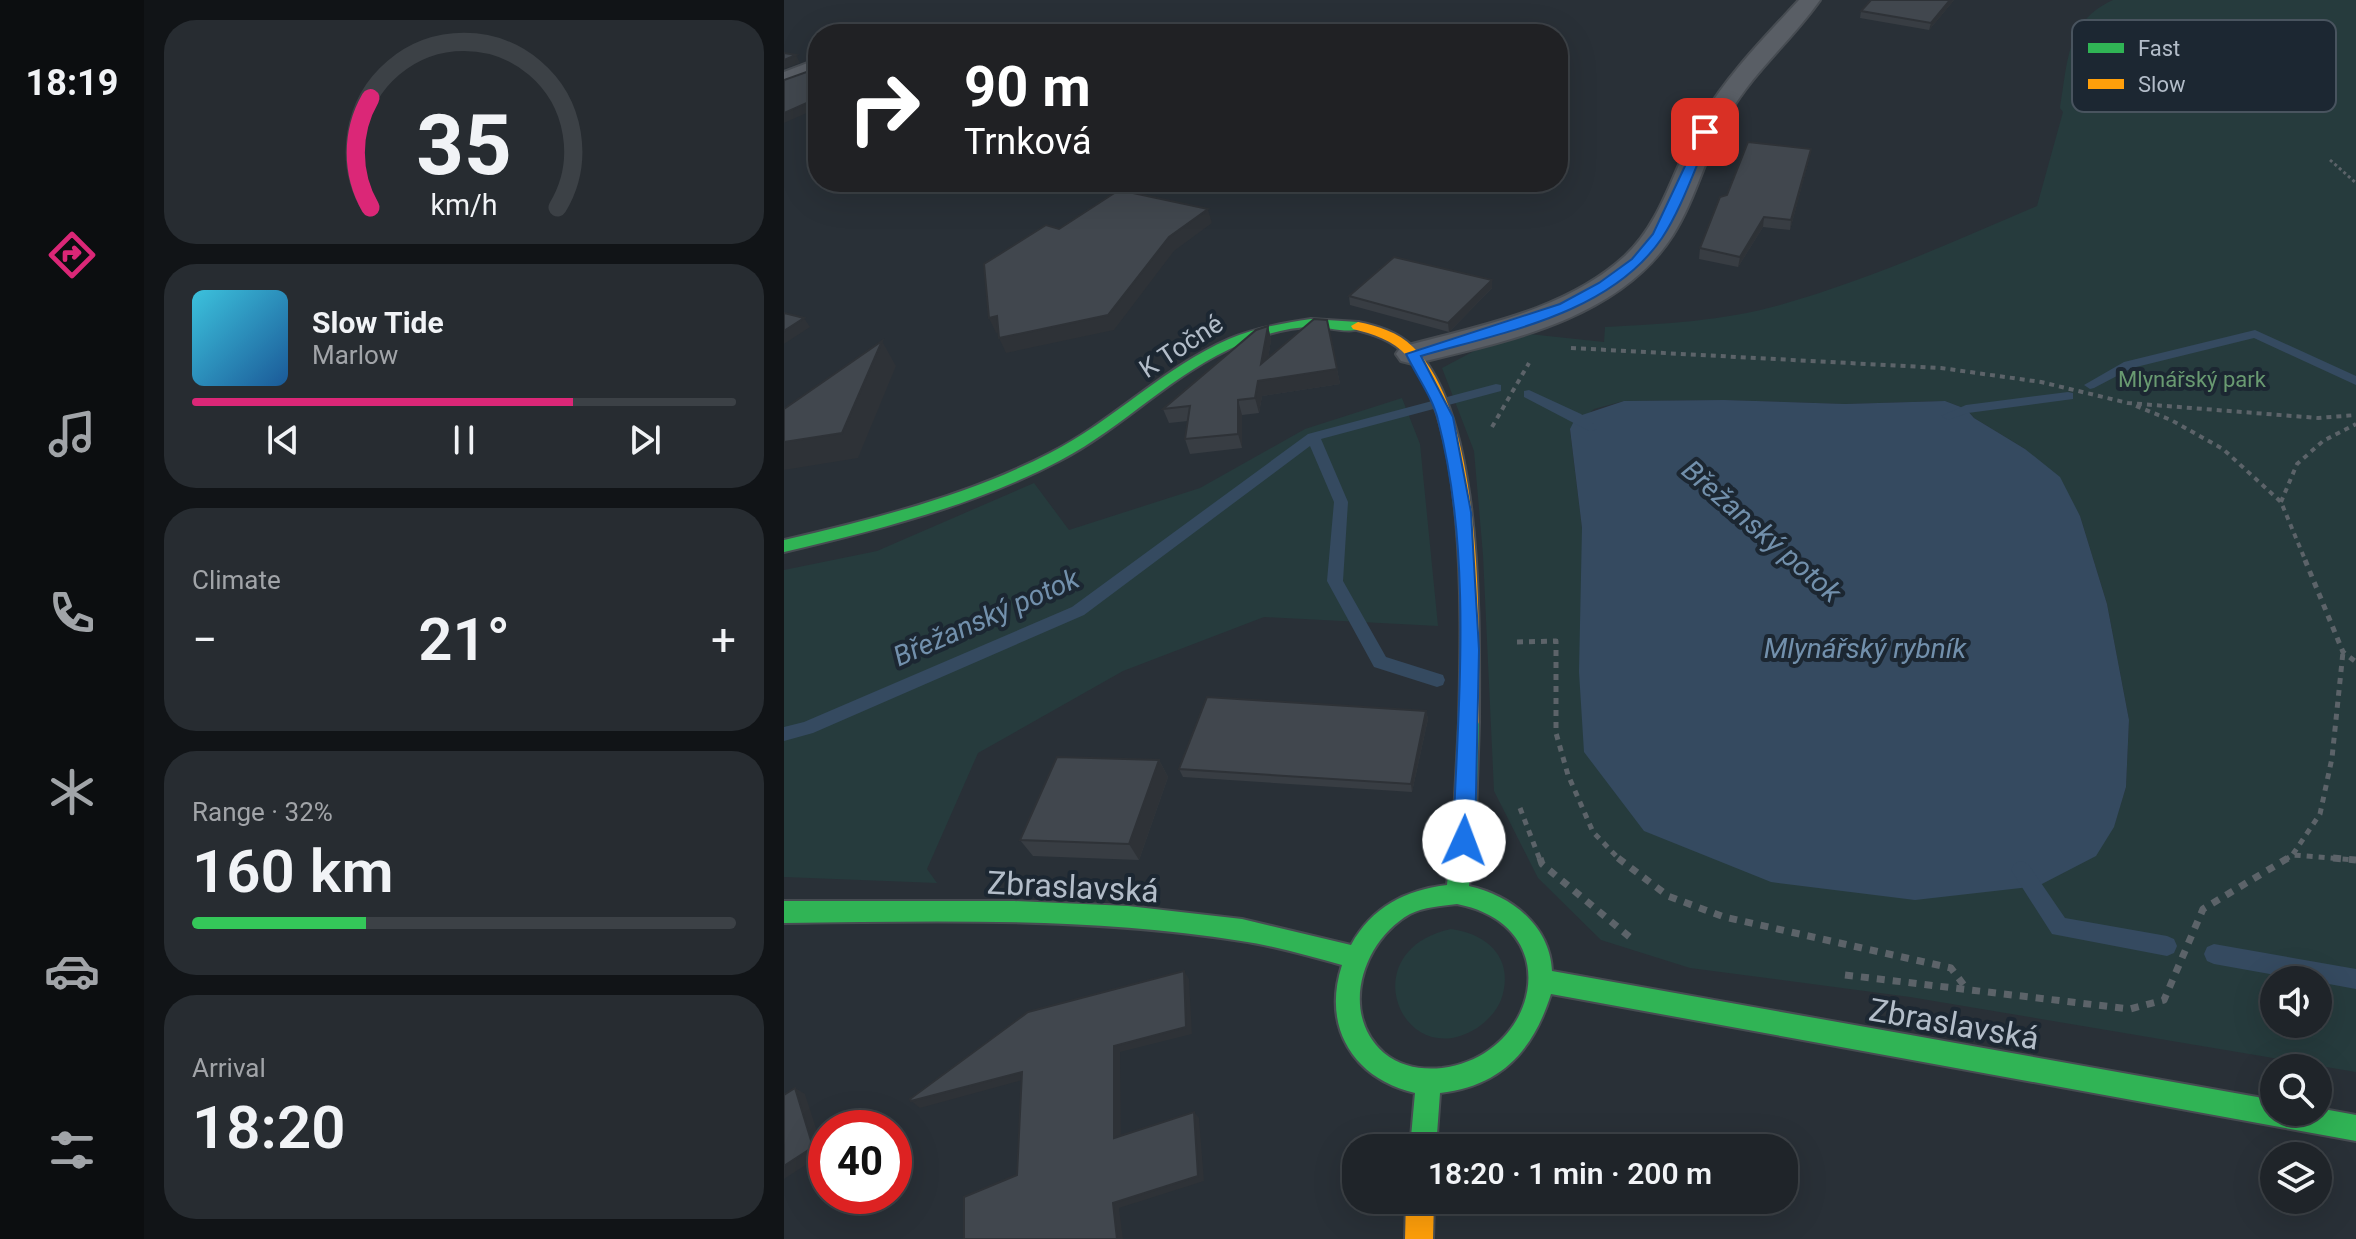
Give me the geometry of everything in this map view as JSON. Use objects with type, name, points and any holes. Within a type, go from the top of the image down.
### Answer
[{"type":"street","points":[[1457,894],[1464,841],[1470,650],[1463,512],[1445,417],[1419,366],[1510,326],[1565,306],[1603,286],[1637,262],[1658,234],[1705,132],[1746,74],[1810,0]]},
{"type":"street","points":[[784,80],[808,70]]},
{"type":"street","name":"K Točné","points":[[784,546],[880,524],[944,504],[1059,454],[1123,417],[1232,341],[1264,328],[1314,322],[1362,326],[1381,333],[1419,366]]},
{"type":"street","points":[[1457,894],[1484,900],[1507,911],[1525,930],[1537,954],[1542,981],[1536,1014],[1520,1043],[1495,1067],[1462,1081],[1428,1084],[1398,1077],[1374,1062],[1357,1039],[1348,1012],[1347,985],[1355,957],[1372,930],[1398,909],[1426,897],[1457,894]]},
{"type":"street","name":"Zbraslavská","points":[[784,912],[1134,917],[1243,930],[1355,957]]},
{"type":"street","name":"Zbraslavská","points":[[1542,981],[2356,1128]]},
{"type":"street","points":[[1424,1134],[1428,1084]]},
{"type":"street","points":[[1419,1239],[1420,1214]]},
{"type":"path","points":[[2330,160],[2356,183]]},
{"type":"path","points":[[1510,326],[1545,344],[1587,351],[1941,368],[2041,382],[2128,403],[2171,420],[2223,449],[2281,502],[2343,652],[2332,758],[2320,814],[2293,855],[2203,909],[2164,1000],[2130,1009],[1841,974]]},
{"type":"path","points":[[1491,430],[1531,360]]},
{"type":"path","points":[[2128,403],[2318,418],[2356,415]]},
{"type":"path","points":[[2281,502],[2297,464],[2323,441],[2356,424]]},
{"type":"path","points":[[1511,642],[1556,641],[1556,733],[1568,775],[1593,832],[1625,865],[1668,896],[1724,917],[1951,968],[1966,989]]},
{"type":"path","points":[[2343,652],[2356,662]]},
{"type":"path","points":[[1514,794],[1542,864],[1635,941]]},
{"type":"path","points":[[2293,855],[2356,860]]},
{"type":"green space","name":"Mlynářský park","points":[[2113,0],[2356,0],[2356,1072],[2332,1068],[2332,1054],[2260,1056],[1910,997],[1690,968],[1601,940],[1538,878],[1494,791],[1483,555],[1474,451],[1442,368],[1510,332],[1604,342],[1605,327],[1715,318],[1780,305],[1878,272],[2037,206],[2063,112],[2060,108],[2072,45],[2072,112],[2336,112],[2336,20],[2085,20]],"holes":[[[1624,401],[1845,404],[1945,401],[1966,409],[1974,418],[2025,449],[2080,516],[2107,604],[2129,720],[2126,787],[2114,826],[1582,600],[1582,528],[1570,430],[1594,409]]]},
{"type":"green space","points":[[1402,398],[1420,444],[1438,626],[1264,617],[1123,671],[978,753],[927,869],[937,883],[784,877],[784,570],[877,551],[1034,483],[1069,530],[1200,488],[1305,429]]},
{"type":"green space","points":[[1451,929],[1477,937],[1496,951],[1504,973],[1504,986],[1501,1000],[1488,1019],[1477,1028],[1450,1038],[1428,1035],[1410,1023],[1398,1004],[1395,982],[1402,960],[1420,941]]},
{"type":"water","name":"Mlynářský rybník","points":[[1624,401],[1845,404],[1945,401],[1966,409],[1974,418],[2025,449],[2060,477],[2080,516],[2107,604],[2129,720],[2126,787],[2114,827],[2096,856],[2038,886],[1915,900],[1771,882],[1644,831],[1584,752],[1579,672],[1582,528],[1570,429],[1576,417]]},
{"type":"building","points":[[1871,0],[1950,0],[1931,23],[1861,11]]},
{"type":"building","points":[[784,53],[796,55],[784,60]]},
{"type":"building","points":[[808,71],[808,102],[784,113],[784,80]]},
{"type":"building","points":[[1748,142],[1811,149],[1791,220],[1764,217],[1740,257],[1700,248],[1720,197],[1727,195]]},
{"type":"building","points":[[1116,192],[1208,209],[1169,237],[1108,315],[999,338],[997,316],[989,318],[984,264],[1046,225],[1059,229]]},
{"type":"building","points":[[1394,257],[1492,280],[1448,323],[1349,296]]},
{"type":"building","points":[[784,313],[804,318],[784,331]]},
{"type":"building","points":[[1314,319],[1327,320],[1337,369],[1258,381],[1255,398],[1238,400],[1238,434],[1185,439],[1190,406],[1163,409],[1256,330],[1268,326],[1261,364]]},
{"type":"building","points":[[882,341],[842,433],[784,442],[784,409]]},
{"type":"building","points":[[1207,697],[1426,711],[1411,784],[1179,769]]},
{"type":"building","points":[[1057,757],[1159,760],[1129,844],[1020,840]]},
{"type":"building","points":[[1184,971],[1186,1027],[1114,1046],[1114,1138],[1194,1112],[1198,1176],[1113,1203],[1117,1239],[964,1239],[964,1197],[1017,1175],[1022,1072],[910,1099],[1028,1012]]},
{"type":"building","points":[[795,1088],[808,1131],[808,1150],[784,1166],[784,1095]]},
{"type":"waterway","points":[[2090,385],[2128,365],[2255,334],[2356,381]]},
{"type":"waterway","name":"Břežanský potok","points":[[1313,437],[1496,388]]},
{"type":"waterway","name":"Břežanský potok","points":[[1529,394],[1576,417],[1591,428]]},
{"type":"waterway","points":[[1948,416],[1966,409],[2068,396]]},
{"type":"waterway","name":"Břežanský potok","points":[[784,734],[807,728],[1078,611],[1313,437]]},
{"type":"waterway","points":[[1313,437],[1341,502],[1335,581],[1380,662],[1437,680]]},
{"type":"waterway","name":"Břežanský potok","points":[[2021,870],[2059,927],[2167,946]]},
{"type":"waterway","name":"Břežanský potok","points":[[2214,954],[2356,979]]},
{"type":"traffic: fast","points":[[784,546],[922,509],[1023,472],[1093,435],[1197,363],[1232,343],[1270,329],[1311,323],[1358,326]]},
{"type":"traffic: fast","points":[[1457,894],[1465,815],[1469,722]]},
{"type":"traffic: fast","points":[[1457,894],[1498,906],[1528,933],[1540,960],[1540,989],[1531,1018],[1514,1044],[1491,1065],[1462,1078],[1430,1082],[1407,1078],[1380,1066],[1359,1043],[1350,1023],[1347,1002],[1349,980],[1367,940],[1398,909],[1412,902],[1457,894]]},
{"type":"traffic: fast","points":[[784,912],[1014,912],[1128,917],[1242,930],[1355,957]]},
{"type":"traffic: fast","points":[[1542,981],[2356,1128]]},
{"type":"traffic: fast","points":[[1424,1134],[1428,1084]]},
{"type":"traffic: slow","points":[[1358,326],[1390,337],[1416,358],[1436,392],[1450,434],[1465,533],[1470,635],[1469,722]]},
{"type":"traffic: slow","points":[[1419,1239],[1420,1214]]},
{"type":"route","points":[[1464,841],[1470,650],[1463,512],[1445,417],[1413,354],[1510,326],[1565,306],[1603,286],[1637,262],[1658,234],[1705,132]]}]
